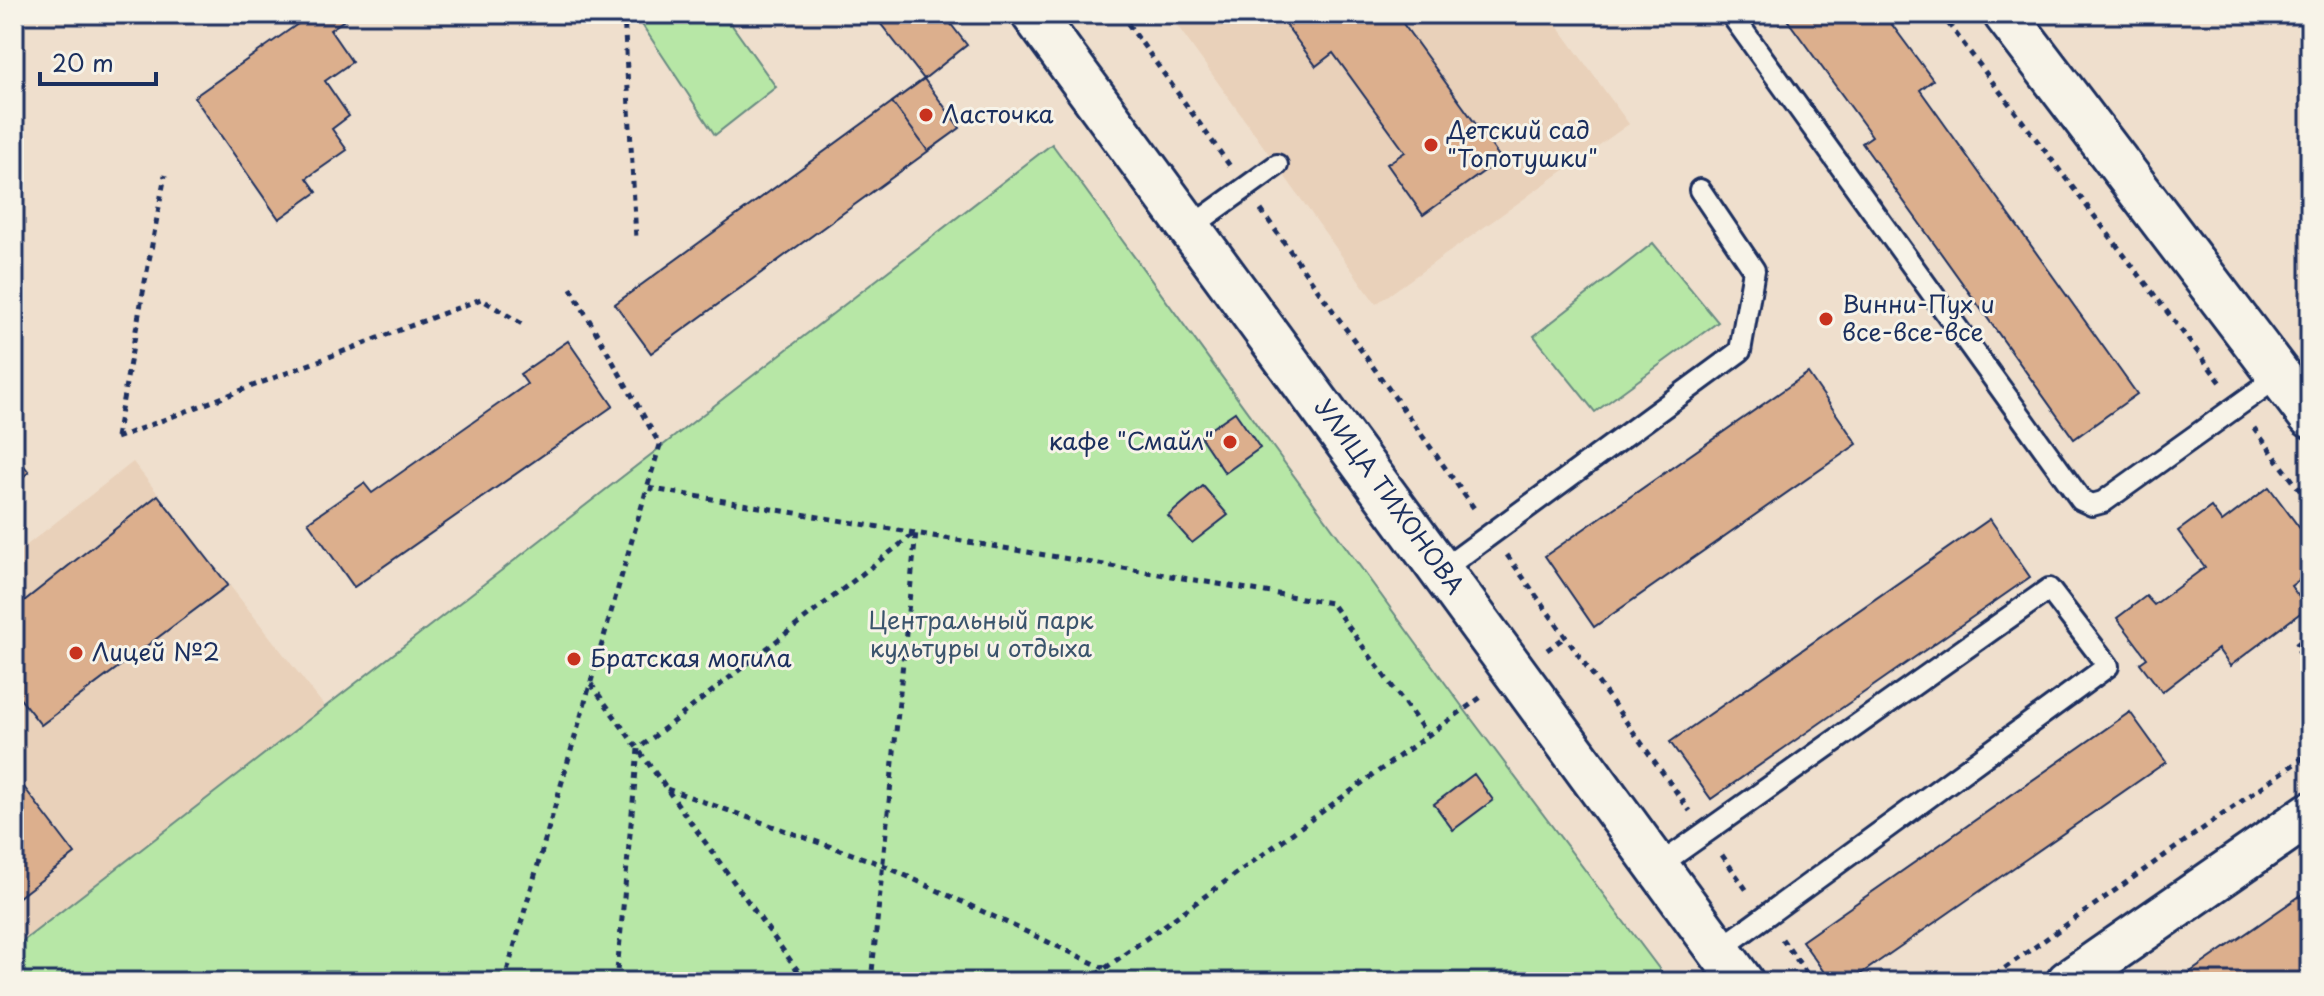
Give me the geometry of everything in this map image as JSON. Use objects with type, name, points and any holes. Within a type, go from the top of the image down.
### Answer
[{"type":"street","name":"УЛИЦА ТИХОНОВА","points":[[1033,14],[1731,966]]},
{"type":"street","points":[[2005,14],[2310,416]]},
{"type":"street","points":[[2068,982],[2310,814]]},
{"type":"lane","points":[[1731,14],[2081,500],[2092,505],[2103,502],[2279,376]]},
{"type":"lane","points":[[1191,227],[1277,165]]},
{"type":"lane","points":[[1442,570],[1740,351],[1754,270],[1700,190]]},
{"type":"lane","points":[[1658,866],[1704,830],[2049,589],[2108,666],[1765,916],[1731,966]]},
{"type":"path","points":[[624,14],[636,239]]},
{"type":"path","points":[[1121,14],[1813,982]]},
{"type":"path","points":[[1941,14],[2310,504]]},
{"type":"path","points":[[165,175],[116,438],[481,299],[522,324]]},
{"type":"path","points":[[504,982],[660,445],[571,288]]},
{"type":"path","points":[[647,488],[1331,603],[1427,734]]},
{"type":"path","points":[[616,982],[638,749],[916,531]]},
{"type":"path","points":[[871,982],[916,531]]},
{"type":"path","points":[[2310,634],[2295,646],[2310,667]]},
{"type":"path","points":[[590,683],[806,982]]},
{"type":"path","points":[[1086,982],[1464,709]]},
{"type":"path","points":[[1985,982],[2310,753]]},
{"type":"path","points":[[667,789],[883,865],[1104,968]]},
{"type":"shaded area","name":"Детский сад \"Топотушки\"","points":[[1169,14],[1549,14],[1629,124],[1376,304]]},
{"type":"shaded area","points":[[133,462],[325,707],[14,948],[14,555]]},
{"type":"green space","points":[[635,14],[724,14],[776,87],[715,135]]},
{"type":"green space","name":"Центральный парк культуры и отдыха","points":[[1052,144],[1464,709],[1669,982],[14,982],[14,948]]},
{"type":"green space","points":[[1653,243],[1718,322],[1595,412],[1534,336]]},
{"type":"building","points":[[312,14],[353,14],[330,30],[352,62],[325,81],[349,116],[332,129],[347,150],[307,178],[317,192],[279,219],[194,97]]},
{"type":"building","points":[[873,14],[943,14],[967,45],[924,79]]},
{"type":"building","points":[[1300,14],[1396,14],[1501,159],[1423,215],[1387,164],[1405,152],[1333,53],[1316,66],[1286,25]]},
{"type":"building","points":[[1783,14],[1884,14],[1933,80],[1920,90],[2137,394],[2074,439],[1862,143],[1872,136]]},
{"type":"building","points":[[924,79],[960,128],[651,353],[615,304]]},
{"type":"building","name":"Ласточка","points":[[924,79],[960,128],[928,151],[892,102]]},
{"type":"building","points":[[568,341],[613,406],[354,587],[308,522],[364,483],[372,493],[527,384],[520,374]]},
{"type":"building","points":[[1808,373],[1857,444],[1594,627],[1545,556]]},
{"type":"building","name":"кафе \"Смайл\"","points":[[1235,412],[1260,448],[1225,473],[1200,436]]},
{"type":"building","points":[[14,453],[29,472],[14,484]]},
{"type":"building","points":[[1203,486],[1228,515],[1192,543],[1168,516]]},
{"type":"building","points":[[2269,487],[2310,542],[2310,572],[2291,586],[2307,608],[2230,666],[2218,649],[2162,692],[2140,663],[2147,658],[2117,618],[2146,596],[2154,605],[2205,567],[2178,531],[2211,507],[2222,522]]},
{"type":"building","name":"Лицей №2","points":[[158,495],[228,585],[41,725],[18,696],[14,700],[14,609]]},
{"type":"building","points":[[1990,519],[2030,577],[1711,799],[1670,742]]},
{"type":"building","points":[[2130,712],[2166,762],[1849,982],[1831,982],[1802,941]]},
{"type":"building","points":[[14,774],[75,854],[14,901]]},
{"type":"building","points":[[1474,774],[1493,800],[1453,830],[1434,804]]},
{"type":"building","points":[[2310,889],[2310,977],[2302,982],[2176,982]]},
{"type":"place","name":"Ласточка","points":[[926,115]]},
{"type":"place","name":"Детский сад \"Топотушки\"","points":[[1431,145]]},
{"type":"place","name":"Винни-Пух и все-все-все","points":[[1826,319]]},
{"type":"place","name":"кафе \"Смайл\"","points":[[1230,442]]},
{"type":"place","name":"Лицей №2","points":[[76,653]]},
{"type":"place","name":"Братская могила","points":[[574,659]]}]
